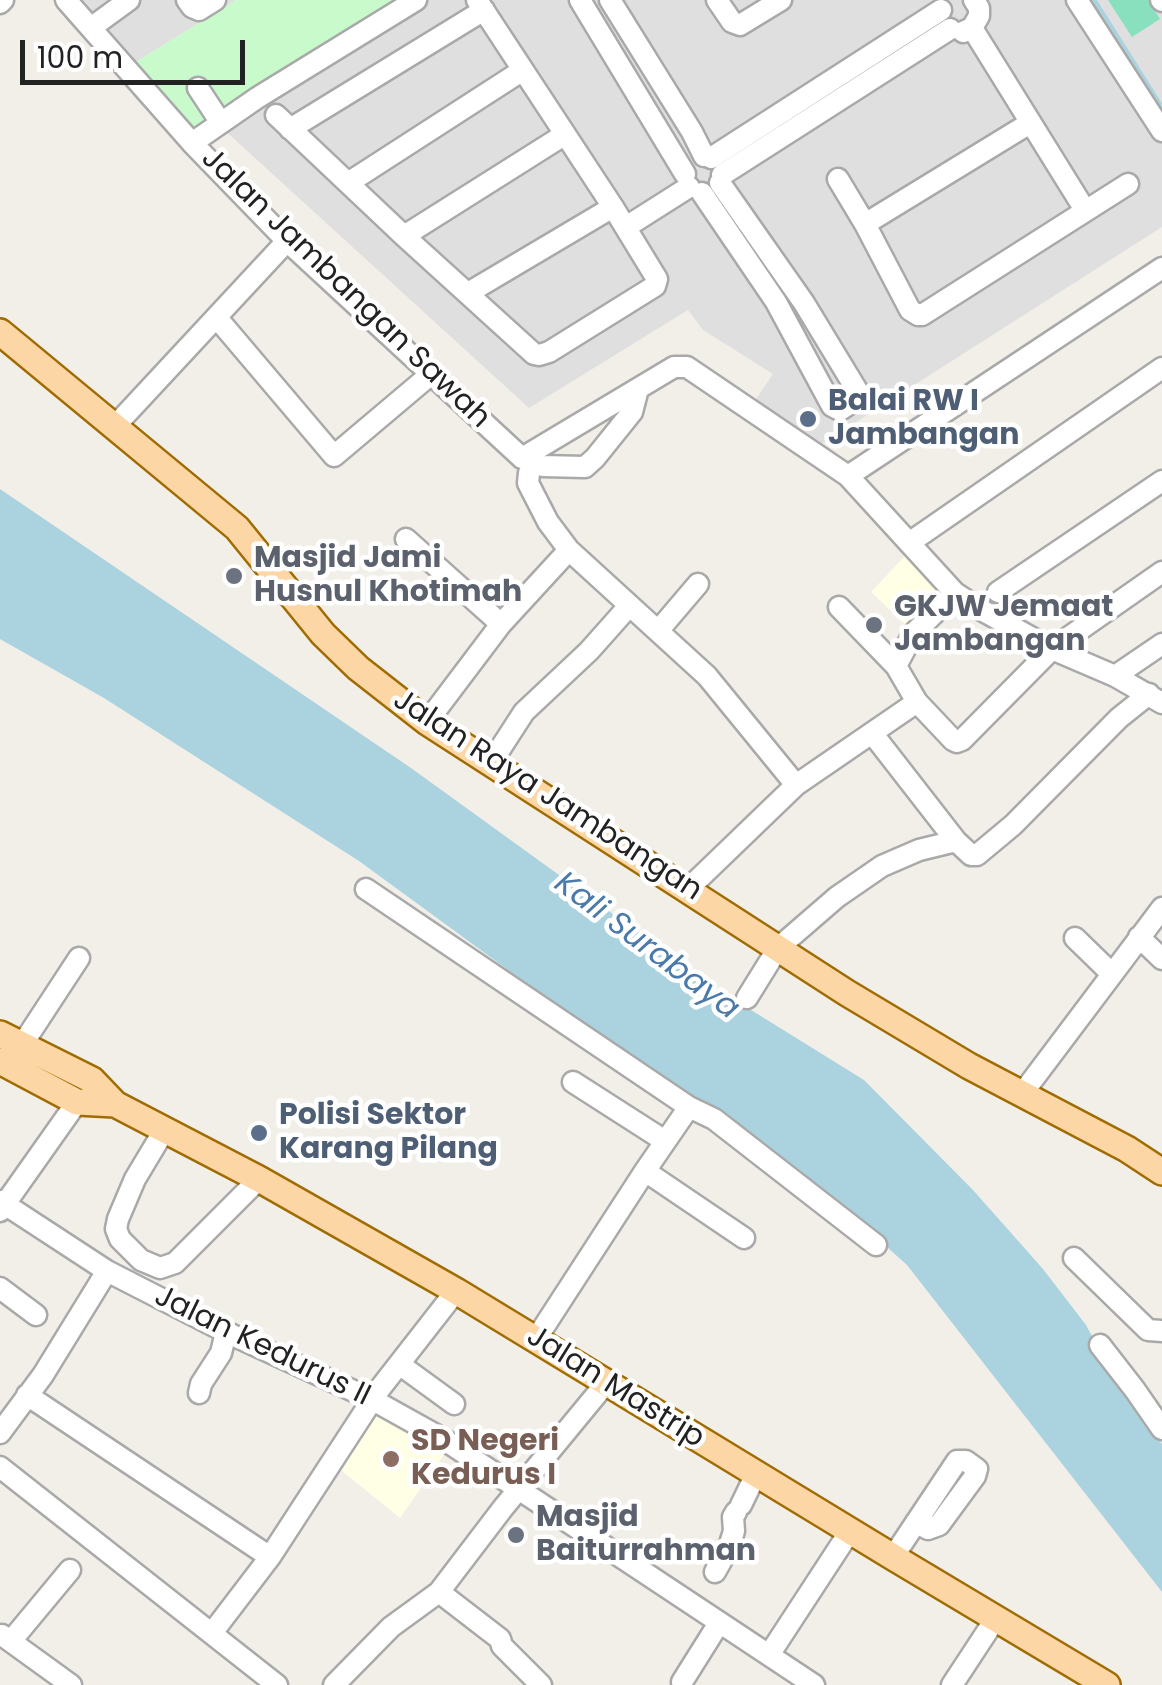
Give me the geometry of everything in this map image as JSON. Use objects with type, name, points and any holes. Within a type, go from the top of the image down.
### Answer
[{"type":"main road","name":"Jalan Raya Jambangan","points":[[0,332],[237,528],[323,634],[358,668],[428,722],[969,1066],[1127,1149],[1162,1172]]},
{"type":"main road","name":"Jalan Mastrip","points":[[11,1040],[92,1080],[115,1104],[258,1178],[456,1291],[1101,1683]]},
{"type":"main road","name":"Jalan Mastrip","points":[[0,1061],[76,1102],[115,1104]]},
{"type":"street","name":"Jalan Jambangan Sawah","points":[[66,0],[192,143],[286,241],[430,376],[528,461]]},
{"type":"street","points":[[92,27],[130,0]]},
{"type":"street","points":[[187,0],[199,10],[215,0]]},
{"type":"street","points":[[192,143],[416,0]]},
{"type":"street","points":[[580,0],[705,175],[804,302],[858,392],[854,401],[840,410],[832,406],[705,175],[692,132],[610,0]]},
{"type":"street","points":[[717,0],[732,22],[740,25],[781,0]]},
{"type":"street","points":[[1078,0],[1162,131]]},
{"type":"street","points":[[481,5],[656,276],[656,284],[549,352],[536,355],[283,122],[481,5]]},
{"type":"street","points":[[626,227],[965,11],[1085,210]]},
{"type":"street","points":[[348,184],[523,70]]},
{"type":"street","points":[[198,88],[221,122]]},
{"type":"street","points":[[865,224],[1030,123]]},
{"type":"street","points":[[404,236],[564,135]]},
{"type":"street","points":[[838,179],[910,310],[918,315],[1128,184]]},
{"type":"street","points":[[468,293],[613,207]]},
{"type":"street","points":[[115,426],[286,241]]},
{"type":"street","points":[[848,476],[1162,268]]},
{"type":"street","points":[[217,318],[334,456],[430,376]]},
{"type":"street","points":[[528,461],[674,367],[687,367],[848,476],[956,593],[1052,649],[1156,698]]},
{"type":"street","points":[[909,543],[1162,368]]},
{"type":"street","points":[[528,461],[554,467],[584,467],[632,412],[638,389]]},
{"type":"street","points":[[528,461],[528,484],[548,522],[569,550],[707,676],[796,785]]},
{"type":"street","points":[[998,592],[1162,481]]},
{"type":"street","points":[[406,539],[501,624]]},
{"type":"street","points":[[428,722],[501,624],[569,550]]},
{"type":"street","points":[[839,607],[896,666],[917,702],[953,740],[962,740],[1052,649],[1162,572]]},
{"type":"street","points":[[658,632],[698,584]]},
{"type":"street","points":[[896,666],[912,634],[956,593]]},
{"type":"street","points":[[491,762],[524,712],[630,606]]},
{"type":"street","points":[[1115,676],[1162,644]]},
{"type":"street","points":[[872,733],[956,841],[971,855],[977,855],[1119,718],[1156,698]]},
{"type":"street","points":[[688,889],[796,785],[917,702]]},
{"type":"street","points":[[748,998],[778,948],[837,897],[882,866],[919,850],[956,841]]},
{"type":"street","points":[[366,889],[690,1108],[714,1119],[876,1245]]},
{"type":"street","points":[[1022,1094],[1162,908]]},
{"type":"street","points":[[1140,937],[1162,959]]},
{"type":"street","points":[[1075,938],[1112,974]]},
{"type":"street","points":[[11,1040],[78,958]]},
{"type":"street","points":[[573,1082],[666,1141]]},
{"type":"street","name":"Jalan Kedurus II","points":[[76,1102],[2,1205],[108,1271],[226,1332],[372,1400],[443,1439],[814,1685]]},
{"type":"street","points":[[536,1339],[644,1171],[690,1108]]},
{"type":"street","points":[[165,1129],[136,1180],[116,1229],[120,1240],[141,1260],[160,1268],[175,1263],[258,1178]]},
{"type":"street","points":[[644,1171],[744,1238]]},
{"type":"street","points":[[1074,1258],[1148,1330],[1162,1331]]},
{"type":"street","points":[[0,1433],[108,1271]]},
{"type":"street","points":[[0,1288],[36,1316]]},
{"type":"street","points":[[212,1633],[270,1557],[372,1400],[456,1291]]},
{"type":"street","points":[[199,1393],[221,1352],[226,1332]]},
{"type":"street","points":[[1100,1345],[1162,1429]]},
{"type":"street","points":[[399,1364],[454,1404]]},
{"type":"street","points":[[334,1685],[391,1627],[439,1592],[606,1383]]},
{"type":"street","points":[[27,1395],[270,1557]]},
{"type":"street","points":[[0,1467],[277,1685]]},
{"type":"street","points":[[715,1572],[729,1547],[733,1517],[756,1474]]},
{"type":"street","points":[[893,1557],[916,1522]]},
{"type":"street","points":[[769,1655],[850,1531]]},
{"type":"street","points":[[57,1681],[6,1637],[70,1570]]},
{"type":"street","points":[[439,1592],[500,1639],[502,1646],[542,1685]]},
{"type":"street","points":[[952,1685],[996,1618]]},
{"type":"street","points":[[682,1682],[719,1622]]},
{"type":"shaded area","points":[[79,0],[236,0],[136,62]]},
{"type":"shaded area","points":[[426,0],[1162,0],[1162,227],[817,447],[750,408],[773,374],[703,330],[688,310],[529,408],[221,127]]},
{"type":"shaded area","points":[[905,556],[941,590],[907,626],[871,592]]},
{"type":"shaded area","name":"SD Negeri Kedurus I","points":[[376,1408],[446,1452],[400,1518],[336,1466]]},
{"type":"green space","points":[[236,0],[426,0],[221,127],[200,147],[136,62]]},
{"type":"green space","points":[[1108,0],[1148,0],[1160,19],[1132,37]]},
{"type":"water","name":"Kali Surabaya","points":[[0,489],[411,768],[714,987],[864,1080],[973,1190],[1043,1269],[1086,1325],[1121,1390],[1162,1444],[1162,1592],[907,1265],[869,1231],[723,1120],[359,861],[104,698],[0,639]]},
{"type":"waterway","points":[[1094,0],[1162,108]]},
{"type":"place","name":"Balai RW I Jambangan","points":[[808,419]]},
{"type":"place","name":"Masjid Jami Husnul Khotimah","points":[[234,576]]},
{"type":"place","name":"GKJW Jemaat Jambangan","points":[[874,625]]},
{"type":"place","name":"Polisi Sektor Karang Pilang","points":[[259,1133]]},
{"type":"place","name":"SD Negeri Kedurus I","points":[[391,1459]]},
{"type":"place","name":"Masjid Baiturrahman","points":[[516,1535]]}]
